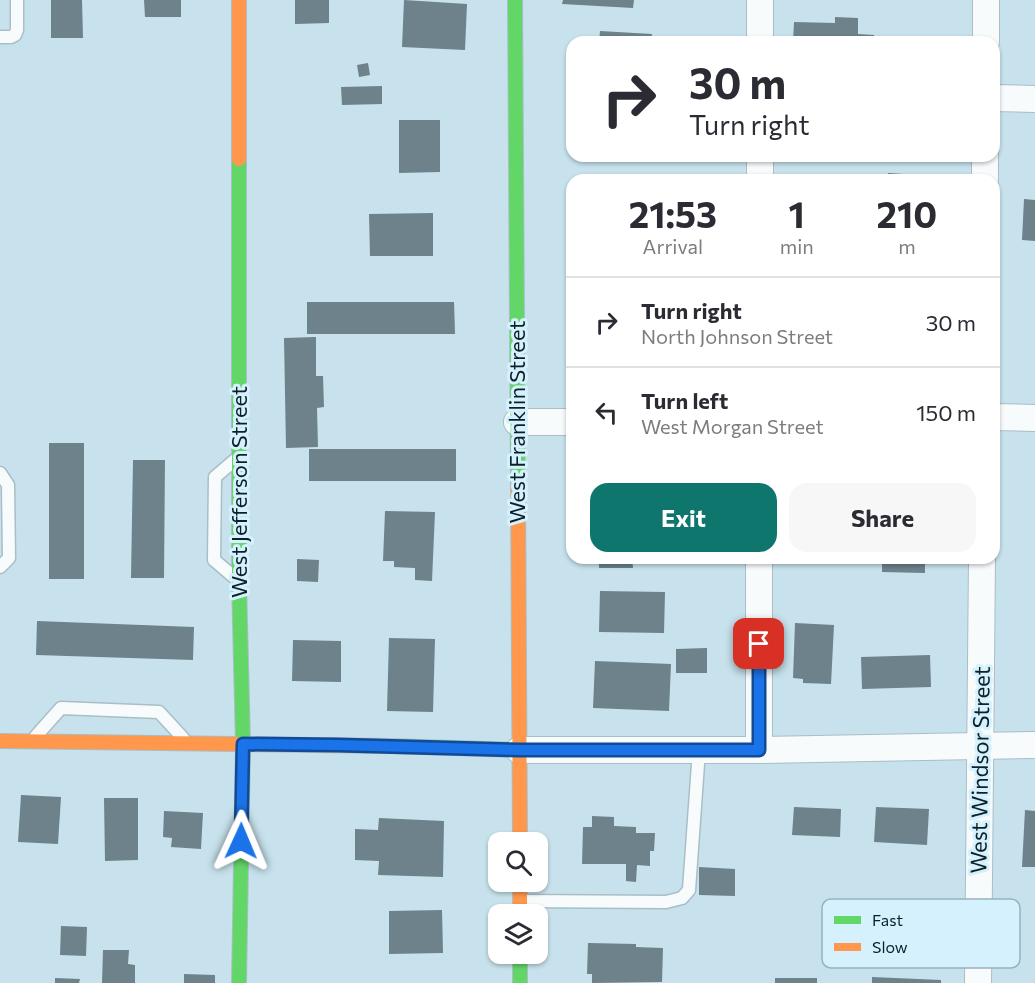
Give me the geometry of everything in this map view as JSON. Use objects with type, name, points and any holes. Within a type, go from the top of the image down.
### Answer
[{"type":"main road","name":"West Jefferson Street","points":[[239,0],[239,582],[243,744],[239,983]]},
{"type":"main road","name":"West Franklin Street","points":[[515,0],[520,832]]},
{"type":"main road","points":[[0,741],[338,745],[519,750]]},
{"type":"main road","points":[[520,892],[520,901]]},
{"type":"main road","points":[[520,964],[520,983]]},
{"type":"street","points":[[760,0],[760,36]]},
{"type":"street","points":[[986,0],[986,36]]},
{"type":"street","points":[[1000,98],[1035,99]]},
{"type":"street","points":[[1000,417],[1035,418]]},
{"type":"street","points":[[518,422],[566,422]]},
{"type":"street","points":[[759,564],[759,750]]},
{"type":"street","name":"West Windsor Street","points":[[979,899],[982,564]]},
{"type":"street","points":[[519,750],[759,750],[1035,745]]},
{"type":"street","name":"West Windsor Street","points":[[978,968],[978,983]]},
{"type":"lane","points":[[0,37],[15,35],[17,0]]},
{"type":"lane","points":[[239,458],[215,477],[214,560],[239,582]]},
{"type":"lane","points":[[0,473],[8,485],[9,558],[0,567]]},
{"type":"lane","points":[[32,741],[61,708],[159,712],[188,743]]},
{"type":"lane","points":[[520,901],[666,902],[682,898],[689,890],[699,750]]},
{"type":"building","points":[[51,0],[82,0],[83,38],[51,38]]},
{"type":"building","points":[[144,0],[181,0],[181,17],[145,17]]},
{"type":"building","points":[[295,0],[329,0],[329,23],[295,24]]},
{"type":"building","points":[[404,0],[467,4],[465,50],[402,47]]},
{"type":"building","points":[[563,0],[634,0],[633,8],[562,4]]},
{"type":"building","points":[[835,17],[858,18],[858,34],[874,36],[793,36],[794,22],[835,23]]},
{"type":"building","points":[[600,31],[652,34],[652,36],[600,36]]},
{"type":"building","points":[[368,63],[370,75],[359,77],[357,65]]},
{"type":"building","points":[[382,86],[382,104],[342,105],[341,87]]},
{"type":"building","points":[[399,120],[440,120],[440,172],[399,173]]},
{"type":"building","points":[[1024,199],[1035,200],[1035,241],[1022,240]]},
{"type":"building","points":[[433,213],[433,256],[370,256],[369,214]]},
{"type":"building","points":[[307,302],[454,302],[455,334],[307,334]]},
{"type":"building","points":[[316,337],[316,376],[323,376],[324,407],[317,408],[318,447],[286,448],[284,338]]},
{"type":"building","points":[[49,443],[84,443],[84,579],[49,579]]},
{"type":"building","points":[[309,449],[456,449],[456,481],[309,481]]},
{"type":"building","points":[[133,460],[165,460],[164,578],[131,578]]},
{"type":"building","points":[[385,511],[435,512],[432,581],[415,580],[415,568],[394,567],[394,561],[383,561]]},
{"type":"building","points":[[297,559],[319,560],[318,582],[297,581]]},
{"type":"building","points":[[599,564],[633,564],[633,568],[599,568]]},
{"type":"building","points":[[882,564],[925,564],[925,573],[882,572]]},
{"type":"building","points":[[600,591],[665,592],[664,633],[599,632]]},
{"type":"building","points":[[37,621],[194,627],[193,660],[36,655]]},
{"type":"building","points":[[795,623],[834,625],[831,684],[803,683],[803,679],[793,678]]},
{"type":"building","points":[[389,638],[435,639],[433,712],[387,711]]},
{"type":"building","points":[[293,640],[341,641],[341,682],[292,681]]},
{"type":"building","points":[[707,648],[707,673],[676,673],[676,649]]},
{"type":"building","points":[[930,655],[931,687],[862,689],[861,657]]},
{"type":"building","points":[[595,661],[671,664],[669,711],[593,708]]},
{"type":"building","points":[[21,795],[61,797],[58,844],[18,842]]},
{"type":"building","points":[[104,798],[138,798],[138,860],[105,861]]},
{"type":"building","points":[[794,807],[841,809],[840,837],[792,835]]},
{"type":"building","points":[[876,807],[929,809],[927,845],[874,842]]},
{"type":"building","points":[[1025,810],[1035,811],[1035,867],[1022,867]]},
{"type":"building","points":[[164,811],[203,813],[201,849],[171,847],[172,838],[163,837]]},
{"type":"building","points":[[592,816],[614,817],[614,826],[636,827],[636,833],[655,833],[654,851],[650,851],[650,866],[637,865],[636,882],[626,881],[626,864],[582,864],[583,827],[592,827]]},
{"type":"building","points":[[379,818],[444,821],[443,877],[378,875],[379,861],[355,860],[355,829],[378,830]]},
{"type":"building","points":[[699,867],[735,869],[735,896],[699,895]]},
{"type":"building","points":[[442,910],[443,953],[389,954],[389,911]]},
{"type":"building","points":[[61,926],[87,927],[86,956],[60,955]]},
{"type":"building","points":[[588,943],[636,944],[636,947],[663,948],[662,982],[592,983],[592,974],[587,974]]},
{"type":"building","points":[[103,950],[129,950],[128,964],[135,965],[135,983],[102,983]]},
{"type":"building","points":[[184,974],[215,975],[215,983],[184,983]]},
{"type":"building","points":[[872,977],[941,980],[941,983],[872,983]]},
{"type":"building","points":[[55,978],[80,979],[79,983],[55,983]]},
{"type":"building","points":[[775,978],[817,978],[817,983],[775,983]]},
{"type":"traffic: fast","points":[[515,0],[518,486]]},
{"type":"traffic: fast","points":[[239,159],[239,582],[243,744],[239,983]]},
{"type":"traffic: fast","points":[[390,746],[519,750]]},
{"type":"traffic: fast","points":[[520,964],[520,983]]},
{"type":"traffic: slow","points":[[239,0],[239,159]]},
{"type":"traffic: slow","points":[[518,486],[520,832]]},
{"type":"traffic: slow","points":[[0,741],[390,746]]},
{"type":"traffic: slow","points":[[520,892],[520,904]]},
{"type":"route","points":[[241,841],[243,744],[519,750],[759,750],[759,644]]}]
